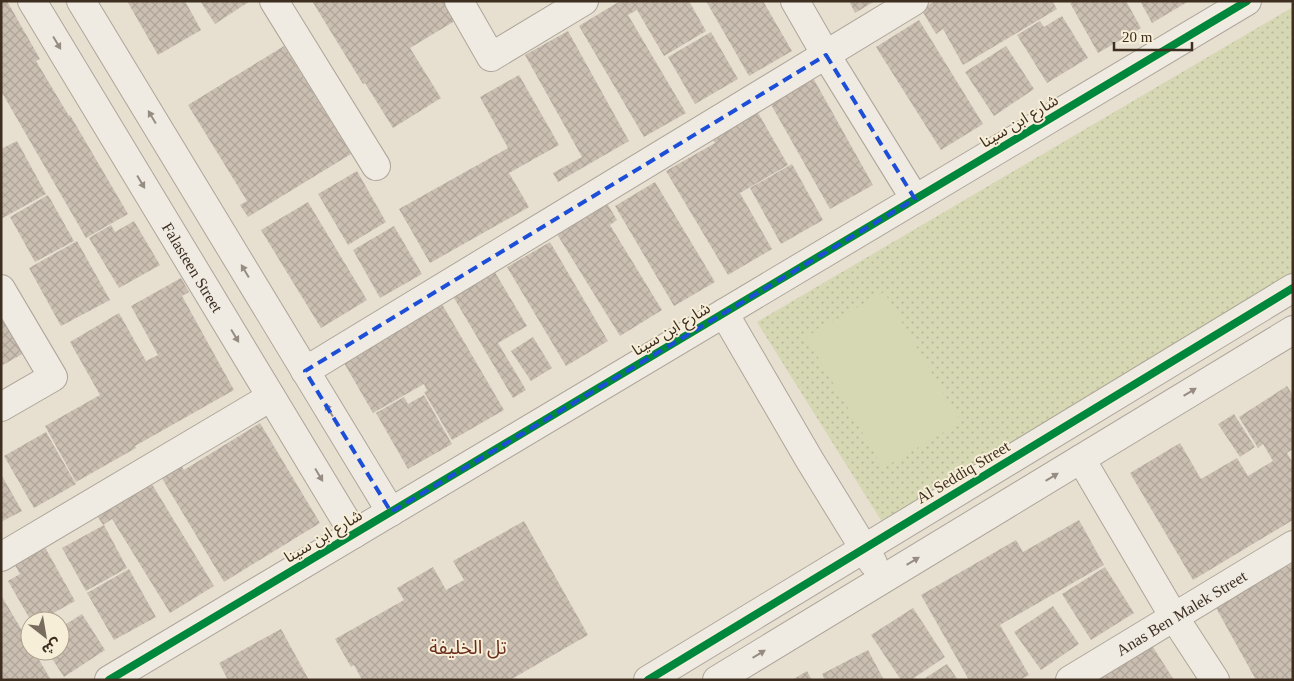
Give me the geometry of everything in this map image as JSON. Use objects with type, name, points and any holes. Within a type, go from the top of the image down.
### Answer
[{"type":"street","name":"Falasteen Street","points":[[32,1],[354,534]]},
{"type":"street","points":[[81,1],[391,512]]},
{"type":"street","points":[[274,1],[376,166]]},
{"type":"street","points":[[459,1],[491,57],[584,1]]},
{"type":"street","points":[[795,1],[915,200]]},
{"type":"street","points":[[306,371],[914,1]]},
{"type":"street","name":"شارع ابن سينا","points":[[109,680],[1247,1]]},
{"type":"street","name":"Al Seddiq Street","points":[[648,680],[1293,288]]},
{"type":"street","points":[[1,289],[53,377],[1,407]]},
{"type":"street","points":[[724,313],[809,459],[883,579]]},
{"type":"street","points":[[717,680],[1293,330]]},
{"type":"street","points":[[1,557],[271,397]]},
{"type":"street","points":[[1081,459],[1174,617],[1215,680]]},
{"type":"street","name":"Anas Ben Malek Street","points":[[1070,680],[1293,545]]},
{"type":"highlighted area","points":[[826,55],[915,199],[391,512],[305,371]]},
{"type":"green space","points":[[1293,7],[1293,288],[889,533],[757,322]]},
{"type":"green space","points":[[884,292],[961,422],[883,468],[806,337]]},
{"type":"building","points":[[1,1],[7,1],[40,59],[36,61],[128,214],[86,238],[1,91]]},
{"type":"building","points":[[127,1],[185,1],[201,30],[158,55]]},
{"type":"building","points":[[200,1],[250,1],[215,24]]},
{"type":"building","points":[[312,1],[447,1],[458,19],[410,48],[441,98],[393,128],[365,83],[363,84]]},
{"type":"building","points":[[620,1],[689,1],[706,31],[664,56],[637,10],[628,15],[686,113],[644,137],[579,26]]},
{"type":"building","points":[[706,1],[763,1],[792,51],[749,76]]},
{"type":"building","points":[[849,1],[875,1],[855,13]]},
{"type":"building","points":[[935,1],[1052,1],[1057,9],[963,65],[943,29],[936,34],[921,9]]},
{"type":"building","points":[[1074,1],[1126,1],[1141,28],[1098,53],[1070,3]]},
{"type":"building","points":[[1140,1],[1189,1],[1152,23]]},
{"type":"building","points":[[1062,16],[1088,58],[1047,83],[1017,35],[1040,21],[1044,27]]},
{"type":"building","points":[[919,20],[983,124],[941,150],[876,47]]},
{"type":"building","points":[[568,31],[629,141],[558,182],[553,173],[582,157],[525,55]]},
{"type":"building","points":[[711,32],[738,79],[695,104],[668,57]]},
{"type":"building","points":[[284,46],[351,154],[248,217],[240,205],[247,201],[188,105]]},
{"type":"building","points":[[1006,46],[1034,89],[994,116],[965,72]]},
{"type":"building","points":[[519,75],[559,145],[509,173],[529,207],[430,263],[399,209],[508,148],[480,97]]},
{"type":"building","points":[[812,76],[873,185],[830,209],[769,101]]},
{"type":"building","points":[[757,111],[788,165],[740,193],[772,249],[728,275],[666,171],[715,143],[711,137]]},
{"type":"building","points":[[17,141],[46,194],[1,219],[1,149]]},
{"type":"building","points":[[792,164],[823,220],[781,244],[750,188]]},
{"type":"building","points":[[357,171],[386,222],[348,245],[318,194]]},
{"type":"building","points":[[655,182],[715,282],[674,306],[615,206]]},
{"type":"building","points":[[48,195],[74,241],[35,262],[10,217]]},
{"type":"building","points":[[605,200],[617,220],[610,225],[662,310],[620,336],[555,231]]},
{"type":"building","points":[[308,202],[367,300],[321,328],[261,230]]},
{"type":"building","points":[[134,221],[160,265],[119,288],[89,238],[111,225],[115,232]]},
{"type":"building","points":[[394,226],[422,274],[380,298],[353,250]]},
{"type":"building","points":[[77,241],[110,300],[61,326],[29,268]]},
{"type":"building","points":[[550,242],[608,341],[566,366],[507,267]]},
{"type":"building","points":[[493,269],[527,326],[498,343],[526,390],[513,398],[451,293]]},
{"type":"building","points":[[181,278],[189,292],[182,296],[234,390],[76,482],[45,426],[100,395],[70,342],[119,313],[146,361],[158,355],[131,306]]},
{"type":"building","points":[[442,304],[504,410],[452,440],[424,392],[427,391],[424,384],[373,413],[340,356],[418,318]]},
{"type":"building","points":[[1,315],[24,353],[1,366]]},
{"type":"building","points":[[533,337],[552,368],[531,381],[511,351]]},
{"type":"building","points":[[1287,386],[1293,395],[1293,449],[1287,453],[1293,463],[1293,520],[1193,580],[1130,473],[1180,443],[1201,479],[1237,458],[1248,476],[1273,461],[1263,444],[1258,448],[1239,417]]},
{"type":"building","points":[[424,395],[452,444],[408,469],[376,413],[404,397],[408,404]]},
{"type":"building","points":[[1234,414],[1255,447],[1240,457],[1218,424]]},
{"type":"building","points":[[260,423],[320,523],[224,582],[157,470],[177,458],[184,470]]},
{"type":"building","points":[[46,432],[76,484],[34,508],[4,456]]},
{"type":"building","points":[[1,474],[22,511],[1,522]]},
{"type":"building","points":[[147,476],[214,586],[170,613],[112,519],[103,525],[93,509]]},
{"type":"building","points":[[1079,520],[1104,565],[1000,625],[1029,675],[1020,680],[969,680],[921,595],[1016,540],[1023,552]]},
{"type":"building","points":[[524,521],[588,635],[510,680],[362,680],[354,665],[351,667],[335,639],[404,600],[397,588],[433,567],[446,590],[464,580],[453,561]]},
{"type":"building","points":[[104,525],[127,568],[86,591],[62,548]]},
{"type":"building","points":[[42,542],[75,601],[57,611],[25,611],[8,581],[20,574],[12,560]]},
{"type":"building","points":[[1293,563],[1293,680],[1256,680],[1215,606]]},
{"type":"building","points":[[1105,567],[1134,613],[1091,640],[1062,594]]},
{"type":"building","points":[[129,569],[156,617],[114,640],[87,593]]},
{"type":"building","points":[[1,595],[20,627],[20,661],[40,661],[51,680],[1,680]]},
{"type":"building","points":[[1053,606],[1079,644],[1041,670],[1014,632]]},
{"type":"building","points":[[913,608],[945,657],[911,680],[901,680],[871,635]]},
{"type":"building","points":[[82,614],[105,650],[64,677],[54,661],[70,661],[70,622]]},
{"type":"building","points":[[281,629],[309,680],[228,680],[219,663]]},
{"type":"building","points":[[1151,644],[1174,680],[1095,680]]},
{"type":"building","points":[[868,650],[884,680],[825,680],[822,674]]},
{"type":"building","points":[[947,664],[958,680],[922,680]]},
{"type":"building","points":[[807,671],[812,680],[792,680]]},
{"type":"cycle path","points":[[109,680],[1247,1]]},
{"type":"cycle path","points":[[648,680],[1293,288]]},
{"type":"district","name":"تل الخليفة","points":[[468,647]]}]
